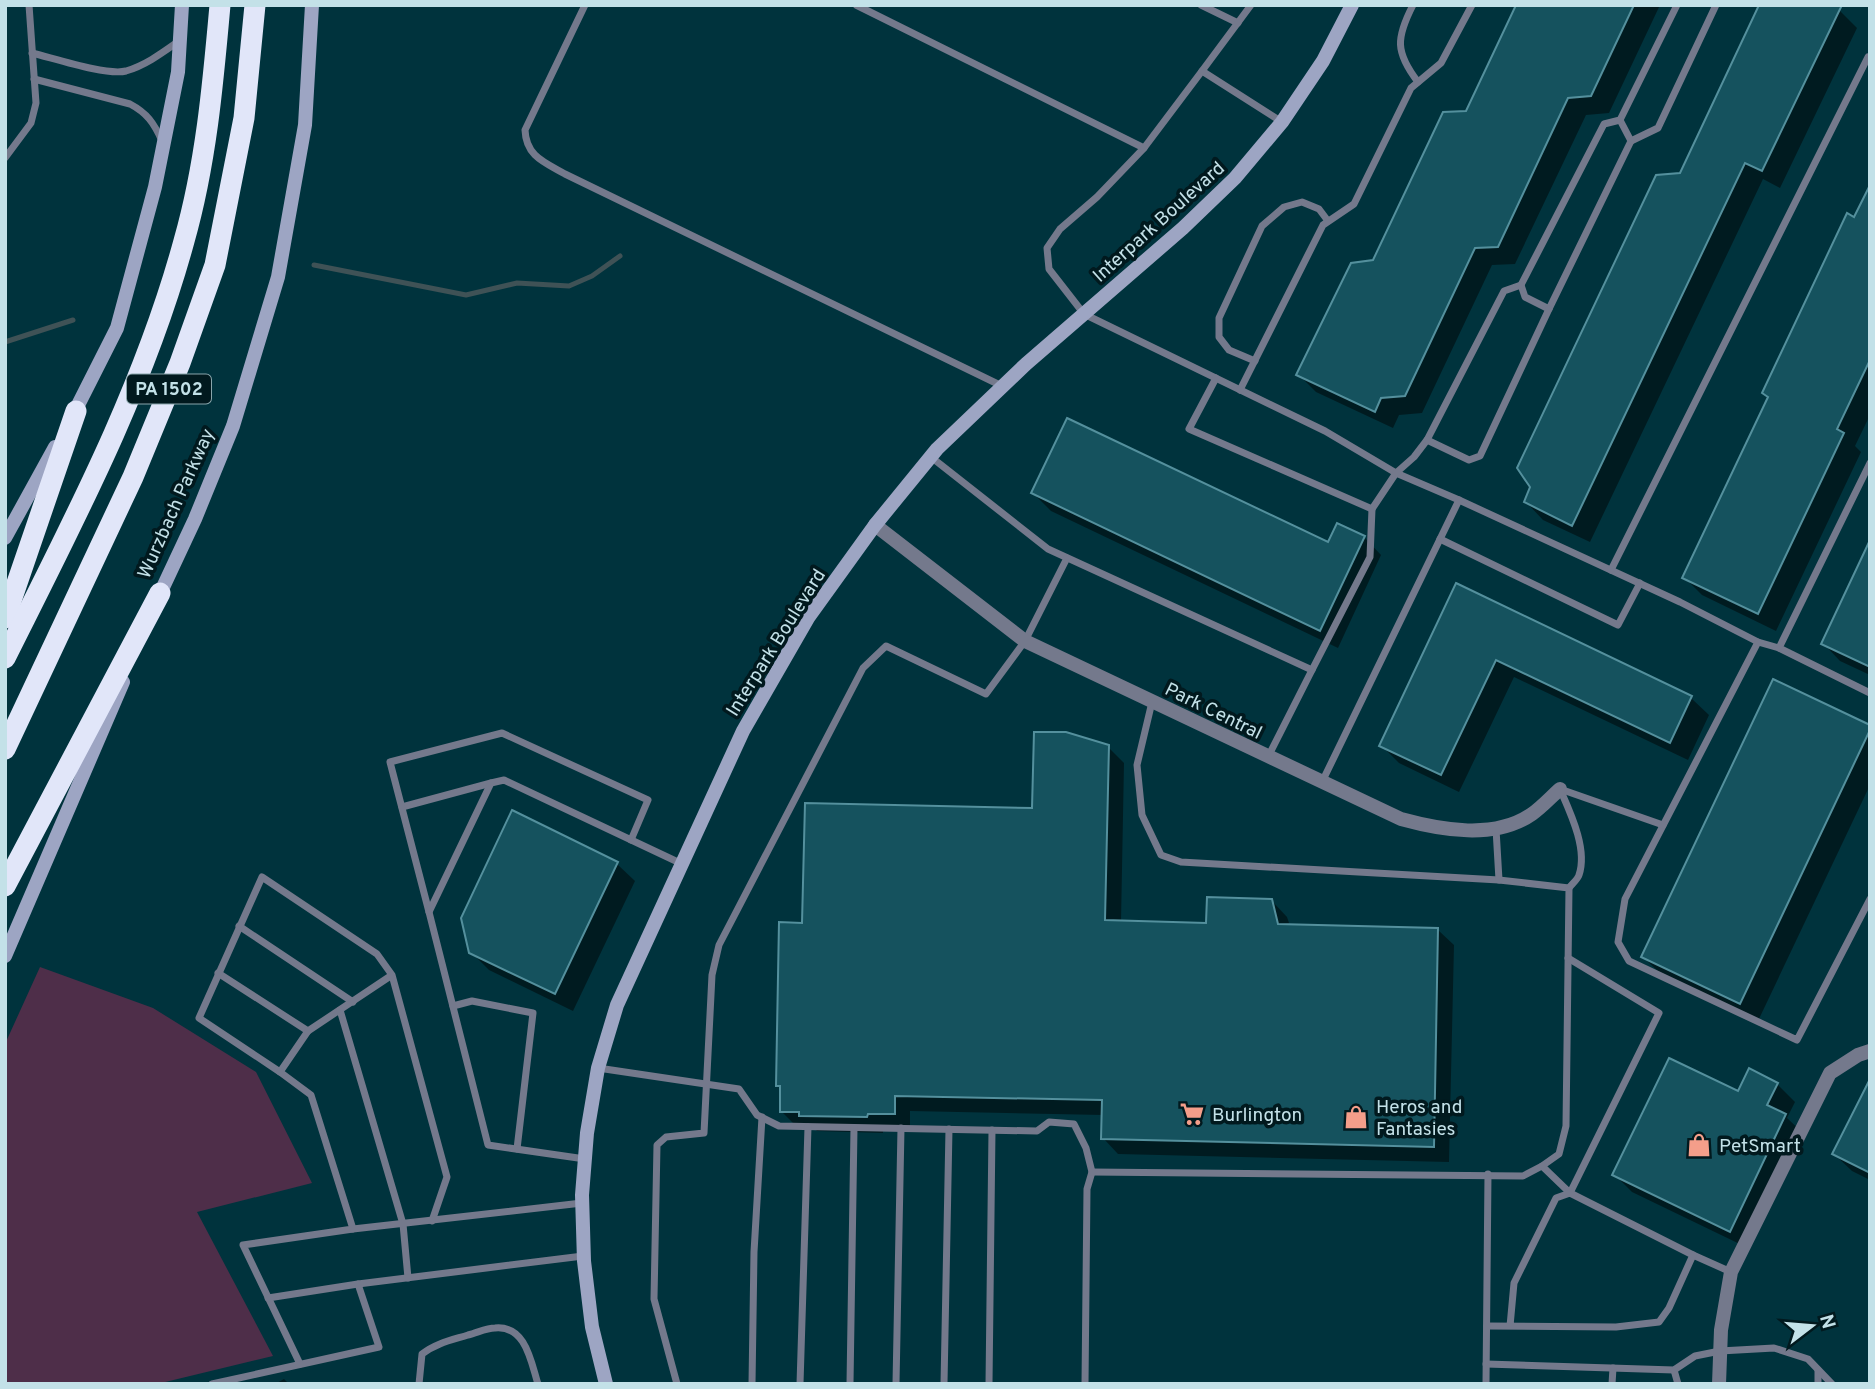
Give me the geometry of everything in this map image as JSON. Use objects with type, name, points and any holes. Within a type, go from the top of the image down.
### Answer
[{"type":"highway","name":"PA 1502","points":[[5,658],[95,479],[150,349],[185,239],[211,106],[220,5]]},
{"type":"highway","name":"PA 1502","points":[[5,749],[133,478],[180,363],[215,265],[244,118],[255,5]]},
{"type":"highway","points":[[5,618],[76,411]]},
{"type":"highway","points":[[5,886],[160,593]]},
{"type":"street","points":[[5,538],[76,411],[117,328],[155,187],[178,72],[182,5]]},
{"type":"street","name":"Wurzbach Parkway","points":[[5,956],[233,426],[278,277],[305,125],[312,5]]},
{"type":"street","name":"Interpark Boulevard","points":[[606,1384],[592,1327],[583,1256],[582,1203],[587,1133],[598,1068],[617,1004],[743,731],[808,618],[874,526],[931,457],[1002,387],[1183,228],[1235,178],[1282,122],[1323,61],[1352,5]]},
{"type":"street","name":"Park Central","points":[[874,526],[1025,641],[1388,813],[1427,826],[1454,831],[1496,829],[1531,815],[1560,789]]},
{"type":"street","points":[[1719,1384],[1721,1330],[1731,1272],[1830,1073],[1870,1051]]},
{"type":"lane","points":[[5,158],[31,123],[36,103],[29,5]]},
{"type":"lane","points":[[585,5],[525,130],[525,144],[537,158],[1002,387]]},
{"type":"lane","points":[[856,5],[1144,148]]},
{"type":"lane","points":[[1201,5],[1238,23]]},
{"type":"lane","points":[[1251,5],[1144,148],[1097,197],[1060,229],[1047,248],[1049,269],[1084,314],[1325,431],[1396,473],[1640,583],[1758,642],[1779,648],[1870,693]]},
{"type":"lane","points":[[1413,5],[1399,39],[1400,52],[1406,66],[1418,82]]},
{"type":"lane","points":[[1240,390],[1324,225],[1354,204],[1411,88],[1441,63],[1472,5]]},
{"type":"lane","points":[[1268,757],[1370,557],[1372,509],[1396,473],[1427,440],[1504,291],[1521,285],[1604,124],[1619,120],[1677,5]]},
{"type":"lane","points":[[1427,440],[1469,460],[1480,456],[1631,141],[1658,128],[1716,5]]},
{"type":"lane","points":[[32,53],[123,72],[154,58],[180,41]]},
{"type":"lane","points":[[1611,570],[1868,57]]},
{"type":"lane","points":[[1202,71],[1282,122]]},
{"type":"lane","points":[[34,79],[130,104],[151,119],[163,145]]},
{"type":"lane","points":[[1619,120],[1631,141]]},
{"type":"lane","points":[[1255,361],[1229,350],[1219,337],[1219,318],[1262,226],[1284,207],[1303,202],[1319,209],[1328,221]]},
{"type":"lane","points":[[1521,285],[1525,297],[1549,309]]},
{"type":"lane","points":[[1216,378],[1189,429],[1372,509]]},
{"type":"lane","points":[[931,457],[1048,549],[1312,670]]},
{"type":"lane","points":[[1779,648],[1870,463]]},
{"type":"lane","points":[[1321,783],[1460,500]]},
{"type":"lane","points":[[1440,539],[1618,625],[1640,583]]},
{"type":"lane","points":[[677,1384],[654,1299],[657,1145],[666,1137],[704,1133],[712,975],[719,946],[863,668],[886,646],[985,694],[1025,641],[1068,558]]},
{"type":"lane","points":[[1758,642],[1625,899],[1618,942],[1629,961],[1797,1040],[1870,899]]},
{"type":"lane","points":[[1152,702],[1137,765],[1142,815],[1161,855],[1181,863],[1499,880],[1569,888]]},
{"type":"lane","points":[[585,1159],[488,1145],[390,762],[502,733],[648,800],[631,840]]},
{"type":"lane","points":[[402,807],[504,780],[680,863]]},
{"type":"lane","points":[[429,912],[491,783]]},
{"type":"lane","points":[[1560,789],[1663,825]]},
{"type":"lane","points":[[1092,1172],[1523,1176],[1559,1154],[1566,1126],[1569,888],[1579,875],[1581,857],[1576,824],[1560,789]]},
{"type":"lane","points":[[1496,829],[1499,880]]},
{"type":"lane","points":[[352,1229],[311,1096],[280,1072],[198,1018],[262,877],[377,954],[392,975],[447,1177],[432,1221]]},
{"type":"lane","points":[[239,926],[353,1002]]},
{"type":"lane","points":[[1510,1326],[1514,1283],[1556,1198],[1570,1193],[1659,1013],[1569,958]]},
{"type":"lane","points":[[218,973],[308,1031]]},
{"type":"lane","points":[[280,1072],[308,1031],[392,975]]},
{"type":"lane","points":[[453,1006],[472,1001],[533,1013],[517,1149]]},
{"type":"lane","points":[[340,1010],[402,1224],[408,1278]]},
{"type":"lane","points":[[598,1068],[739,1089],[757,1115],[779,1126],[1037,1131],[1049,1122],[1074,1124],[1086,1148],[1092,1172],[1087,1189],[1085,1384]]},
{"type":"lane","points":[[752,1384],[754,1252],[762,1118]]},
{"type":"lane","points":[[800,1384],[808,1127]]},
{"type":"lane","points":[[849,1384],[854,1128]]},
{"type":"lane","points":[[896,1384],[901,1129]]},
{"type":"lane","points":[[944,1384],[949,1129]]},
{"type":"lane","points":[[989,1384],[992,1130]]},
{"type":"lane","points":[[1542,1166],[1570,1193],[1731,1272]]},
{"type":"lane","points":[[1486,1384],[1488,1174]]},
{"type":"lane","points":[[300,1364],[243,1245],[352,1229],[582,1203]]},
{"type":"lane","points":[[1487,1326],[1616,1327],[1659,1322],[1669,1308],[1693,1255]]},
{"type":"lane","points":[[268,1298],[583,1256]]},
{"type":"lane","points":[[212,1384],[379,1347],[358,1284]]},
{"type":"lane","points":[[419,1384],[422,1354],[432,1346],[495,1328],[507,1329],[519,1335],[526,1347],[538,1384]]},
{"type":"lane","points":[[1486,1364],[1674,1370],[1695,1356],[1720,1351],[1774,1348],[1808,1359],[1832,1384]]},
{"type":"lane","points":[[1612,1384],[1613,1368]]},
{"type":"lane","points":[[1674,1370],[1678,1384]]},
{"type":"lane","points":[[1818,1370],[1818,1384]]},
{"type":"shaded area","points":[[40,967],[153,1008],[256,1072],[312,1183],[197,1212],[273,1356],[157,1384],[5,1384],[5,1044]]},
{"type":"building","points":[[1516,5],[1634,5],[1591,96],[1568,98],[1498,247],[1475,248],[1405,396],[1381,398],[1375,412],[1296,375],[1351,263],[1373,260],[1443,112],[1466,111]]},
{"type":"building","points":[[1759,5],[1842,5],[1762,171],[1745,163],[1572,526],[1524,502],[1530,487],[1517,468],[1656,175],[1680,173]]},
{"type":"building","points":[[1870,185],[1870,360],[1837,429],[1844,433],[1758,614],[1682,578],[1768,397],[1762,393],[1847,213],[1854,217]]},
{"type":"building","points":[[1067,418],[1328,542],[1337,523],[1365,536],[1320,631],[1031,493]]},
{"type":"building","points":[[1870,540],[1870,667],[1821,644]]},
{"type":"building","points":[[1456,583],[1692,696],[1670,743],[1496,660],[1441,775],[1379,746]]},
{"type":"building","points":[[1773,679],[1870,725],[1870,730],[1740,1004],[1641,957]]},
{"type":"building","points":[[1034,732],[1066,732],[1109,745],[1105,920],[1206,923],[1207,897],[1272,899],[1278,924],[1438,928],[1434,1147],[1101,1139],[1102,1100],[895,1096],[895,1114],[868,1114],[867,1117],[799,1116],[799,1112],[780,1112],[780,1086],[776,1086],[779,922],[802,923],[805,803],[1032,808]]},
{"type":"building","points":[[512,810],[618,862],[555,994],[469,953],[461,918]]},
{"type":"building","name":"PetSmart","points":[[1669,1058],[1738,1091],[1749,1068],[1778,1083],[1767,1105],[1786,1114],[1730,1232],[1612,1175]]},
{"type":"building","points":[[1870,1079],[1870,1173],[1832,1154]]},
{"type":"waterway","points":[[314,265],[466,295],[517,283],[569,286],[592,276],[620,256]]},
{"type":"waterway","points":[[5,342],[73,320]]},
{"type":"place","name":"Burlington","points":[[1192,1114]]},
{"type":"place","name":"Heros and Fantasies","points":[[1356,1117]]},
{"type":"place","name":"PetSmart","points":[[1699,1145]]}]
